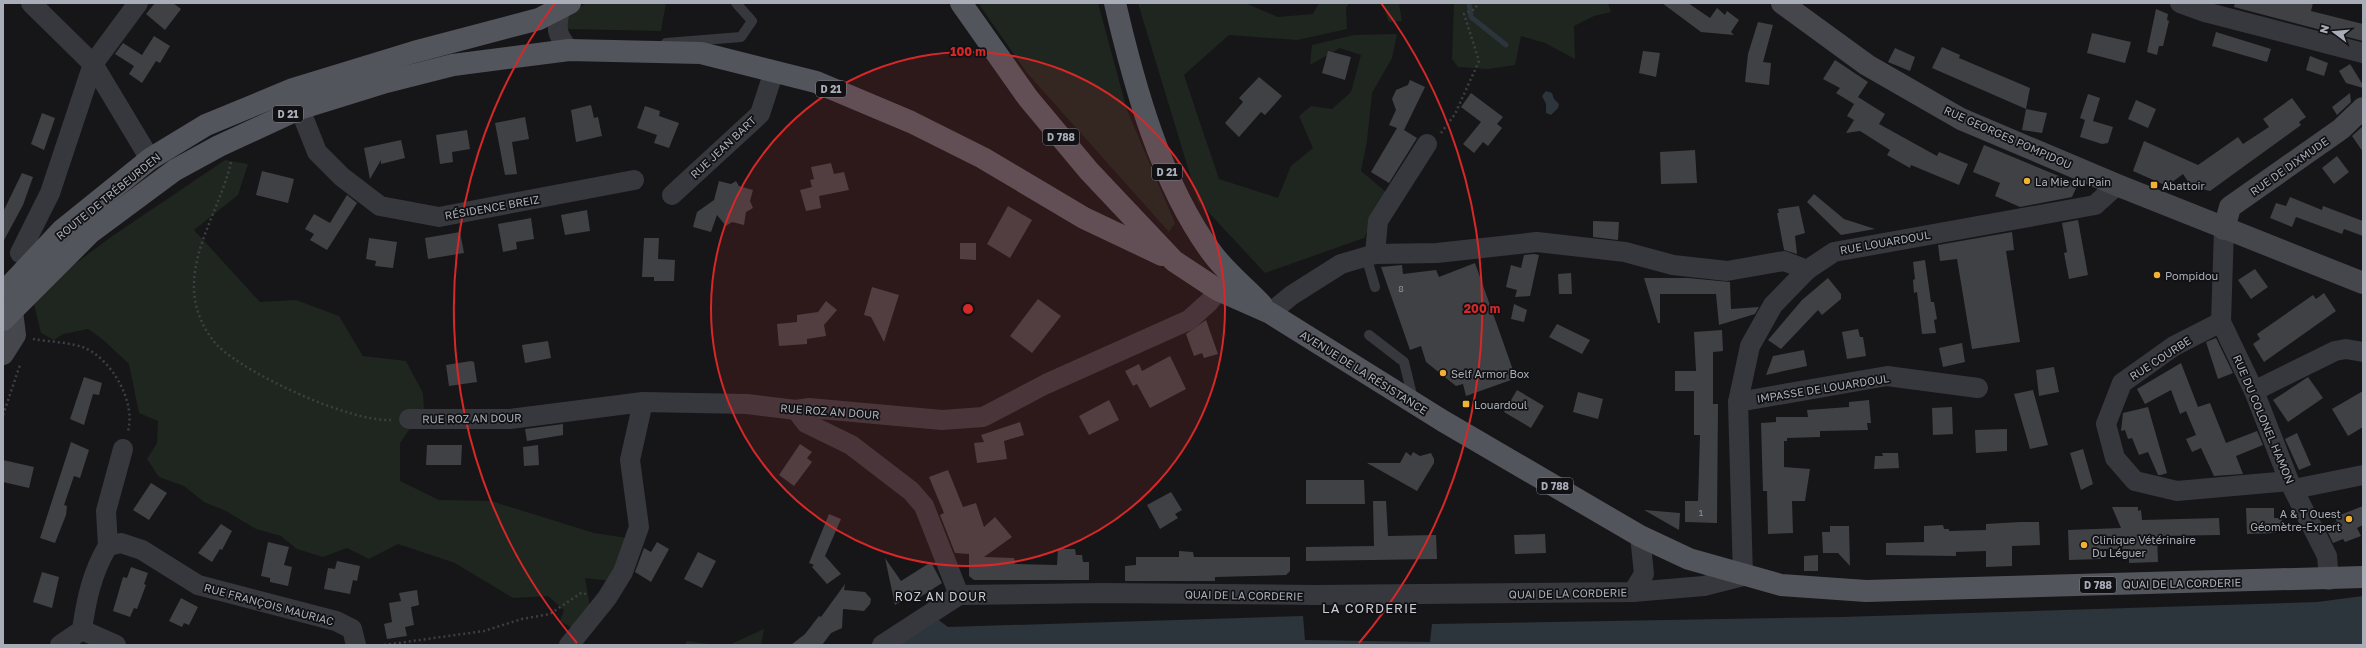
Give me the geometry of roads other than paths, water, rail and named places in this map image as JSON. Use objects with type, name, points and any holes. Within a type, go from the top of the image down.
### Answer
[{"type":"main road","name":"AVENUE DE LA RÉSISTANCE","points":[[961,3],[1028,98],[1089,171],[1174,261],[1218,290],[1270,313],[1414,403],[1640,536],[1689,559],[1743,576],[1781,585],[1866,591]]},
{"type":"main road","name":"D 21","points":[[1115,3],[1132,77],[1177,198],[1212,253],[1270,313]]},
{"type":"main road","name":"RUE GEORGES POMPIDOU","points":[[1782,3],[1867,65],[1961,119],[2224,229],[2363,283]]},
{"type":"main road","name":"D 21","points":[[8,315],[90,233],[175,170],[229,141],[296,99],[414,52],[539,19],[565,6]]},
{"type":"main road","name":"D 21","points":[[296,99],[386,82],[452,66],[569,50],[701,53],[816,82],[911,122],[982,158],[1084,218],[1174,261]]},
{"type":"main road","name":"ROUTE DE TRÉBEURDEN","points":[[8,315],[62,230],[150,159],[206,125],[296,99]]},
{"type":"main road","name":"RUE DE DIXMUDE","points":[[2224,229],[2230,207],[2342,129],[2363,108]]},
{"type":"main road","points":[[8,315],[12,357]]},
{"type":"main road","name":"D 788","points":[[2329,580],[2363,577]]},
{"type":"main road","name":"QUAI DE LA CORDERIE","points":[[1866,591],[2329,580]]},
{"type":"street","points":[[31,3],[93,64],[150,159]]},
{"type":"street","points":[[20,253],[50,193],[93,64],[138,3]]},
{"type":"street","points":[[2180,3],[2205,12],[2363,53]]},
{"type":"street","points":[[2205,12],[2222,3]]},
{"type":"street","points":[[565,6],[557,28],[559,36],[569,50]]},
{"type":"street","name":"RUE JEAN BART","points":[[672,195],[760,114],[774,71]]},
{"type":"street","name":"RÉSIDENCE BREIZ","points":[[296,99],[317,152],[342,177],[380,206],[439,217],[634,180]]},
{"type":"street","points":[[1370,255],[1378,221],[1427,144]]},
{"type":"street","name":"RUE LOUARDOUL","points":[[1743,576],[1738,402],[1750,346],[1773,305],[1807,270],[1834,252],[2095,205],[2117,185]]},
{"type":"street","name":"RUE DU COLONEL HAMON","points":[[2224,229],[2221,322],[2254,391],[2291,485],[2327,556],[2329,580]]},
{"type":"street","points":[[1270,313],[1292,295],[1341,264],[1370,255],[1436,253],[1536,242],[1626,252],[1673,265],[1727,271],[1784,261],[1807,270]]},
{"type":"street","name":"RUE ROZ AN DOUR","points":[[409,419],[510,419],[643,402],[746,404],[796,410],[809,408],[942,420],[983,417],[1046,384],[1189,320],[1209,302],[1218,290]]},
{"type":"street","name":"RUE COURBE","points":[[2221,322],[2174,346],[2122,383],[2106,424],[2115,458],[2135,481],[2177,491],[2291,485],[2363,475]]},
{"type":"street","points":[[2254,391],[2335,351],[2346,349],[2363,352]]},
{"type":"street","name":"IMPASSE DE LOUARDOUL","points":[[1738,402],[1887,376],[1978,388]]},
{"type":"street","points":[[569,645],[607,598],[624,572],[639,527],[630,460],[643,402]]},
{"type":"street","points":[[796,410],[806,423],[851,445],[911,491],[924,506],[959,595],[882,645]]},
{"type":"street","points":[[60,645],[82,630],[92,581],[100,560],[108,546],[106,511],[123,449]]},
{"type":"street","points":[[1633,592],[1644,574],[1640,536]]},
{"type":"street","name":"RUE FRANÇOIS MAURIAC","points":[[108,546],[121,542],[142,550],[198,585],[336,621],[352,629],[356,645]]},
{"type":"street","name":"QUAI DE LA CORDERIE","points":[[959,595],[1103,593],[1315,596],[1633,592],[1704,586],[1743,576]]},
{"type":"street","points":[[82,630],[116,645]]},
{"type":"lane","points":[[569,50],[741,37],[752,21],[736,3]]},
{"type":"lane","points":[[1370,255],[1374,287]]},
{"type":"lane","points":[[1369,335],[1404,362],[1414,403]]},
{"type":"waterway","points":[[1469,3],[1471,17],[1506,45]]},
{"type":"place","name":"La Mie du Pain","points":[[2027,181]]},
{"type":"place","name":"Abattoir","points":[[2154,185]]},
{"type":"place","name":"Pompidou","points":[[2157,275]]},
{"type":"place","name":"Self Armor Box","points":[[1443,373]]},
{"type":"place","name":"Louardoul","points":[[1466,404]]},
{"type":"place","name":"A & T Ouest Géomètre-Expert","points":[[2349,519]]},
{"type":"place","name":"Clinique Vétérinaire Du Léguer","points":[[2084,545]]},
{"type":"district","name":"ROZ AN DOUR","points":[[941,596]]},
{"type":"district","name":"LA CORDERIE","points":[[1370,608]]}]
